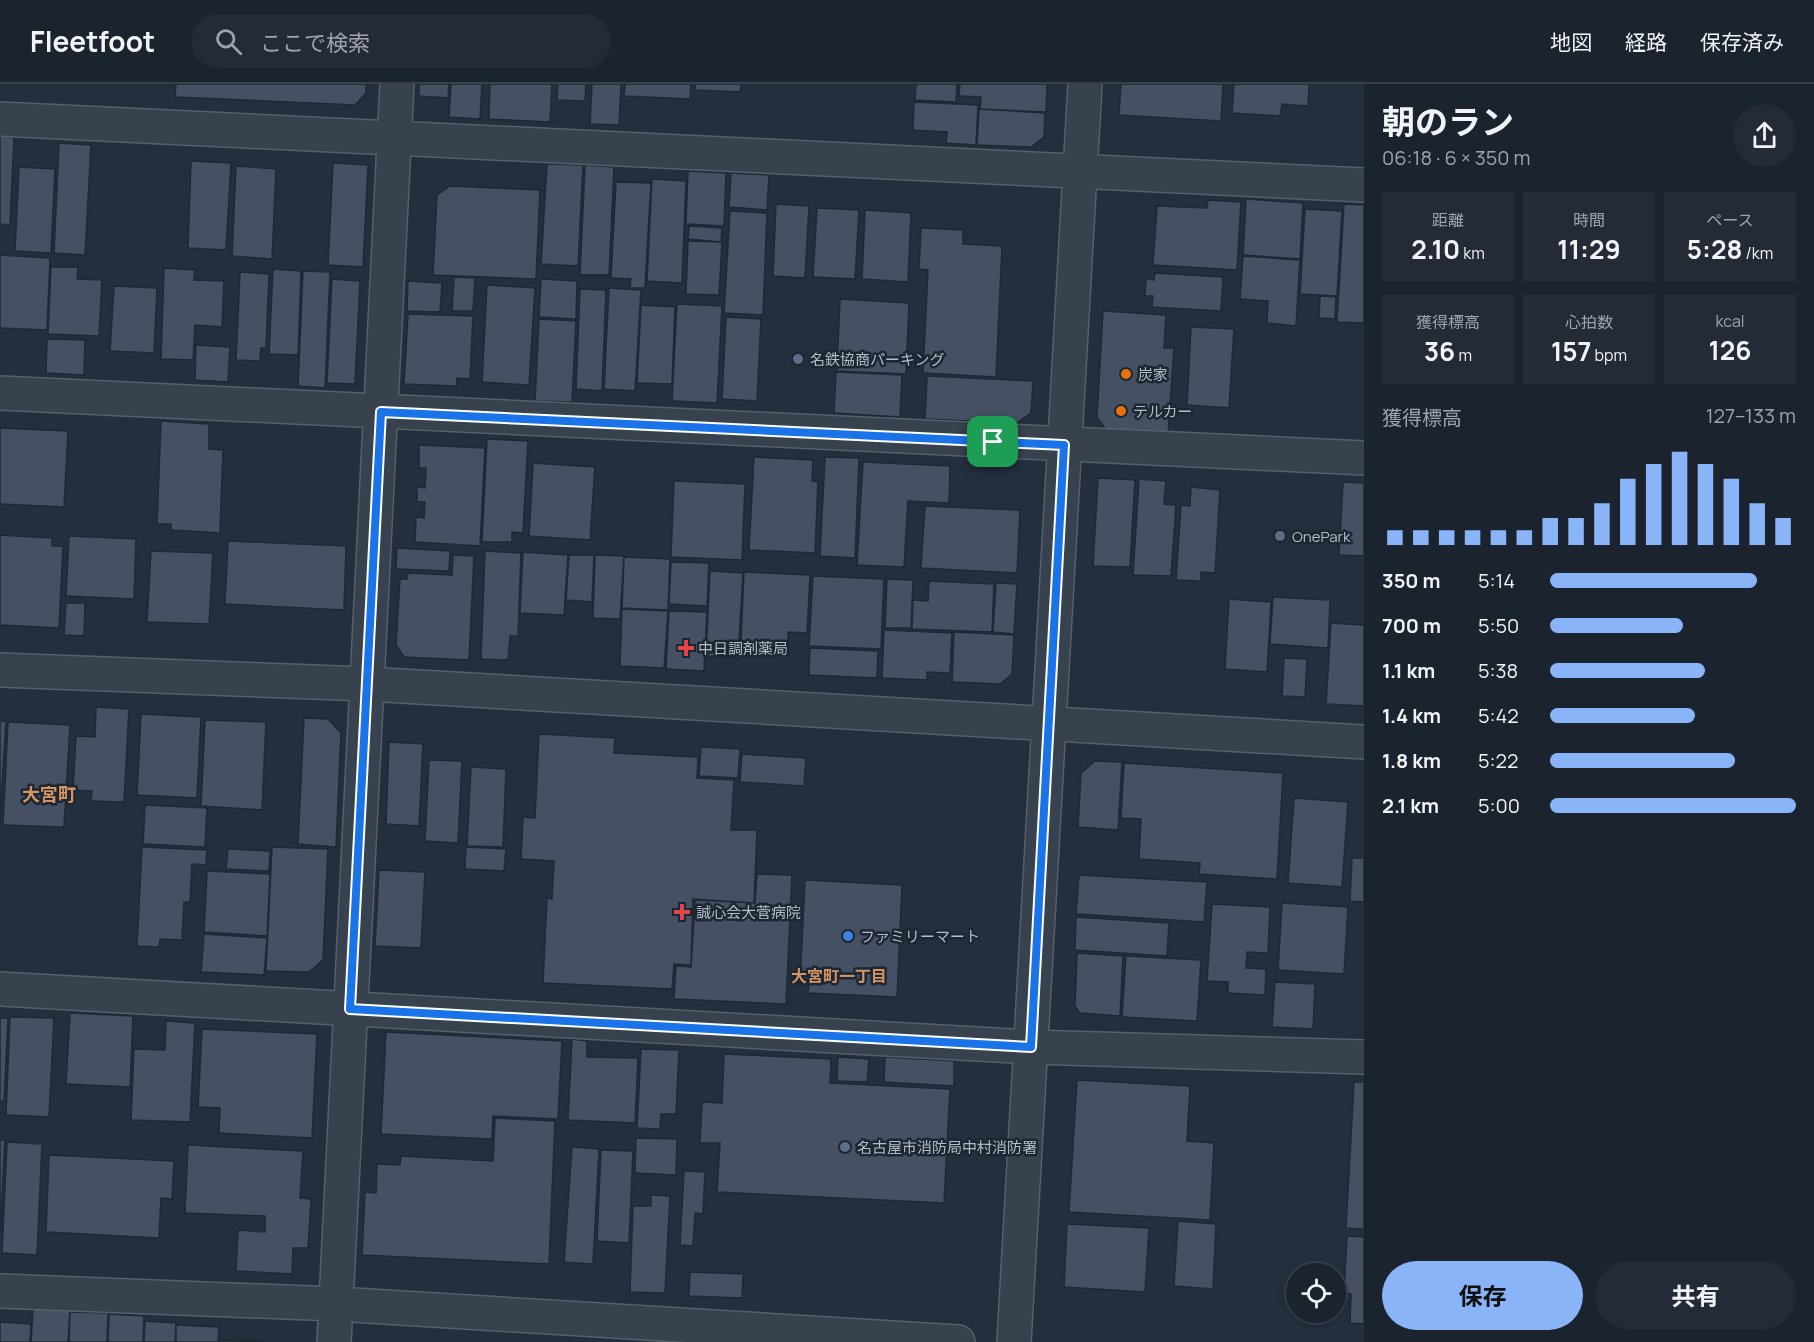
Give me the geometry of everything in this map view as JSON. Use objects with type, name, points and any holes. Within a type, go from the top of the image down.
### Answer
[{"type":"street","points":[[334,1342],[397,84]]},
{"type":"street","points":[[1014,1342],[1085,84]]},
{"type":"street","points":[[0,119],[1364,184]]},
{"type":"street","points":[[0,393],[1364,458]]},
{"type":"street","points":[[0,669],[367,684],[1364,742]]},
{"type":"street","points":[[0,989],[1031,1047],[1364,1058]]},
{"type":"street","points":[[0,1291],[336,1304],[958,1342]]},
{"type":"building","points":[[176,84],[366,84],[366,93],[355,105],[175,97]]},
{"type":"building","points":[[419,84],[449,84],[448,98],[419,96]]},
{"type":"building","points":[[451,84],[482,84],[480,119],[449,117]]},
{"type":"building","points":[[490,84],[552,84],[550,122],[489,119]]},
{"type":"building","points":[[558,84],[586,84],[585,101],[557,100]]},
{"type":"building","points":[[592,84],[621,84],[619,125],[590,124]]},
{"type":"building","points":[[625,84],[691,84],[690,99],[624,96]]},
{"type":"building","points":[[695,84],[741,84],[740,92],[695,90]]},
{"type":"building","points":[[916,84],[957,84],[956,102],[915,100]]},
{"type":"building","points":[[960,84],[1047,84],[1046,112],[980,109],[981,97],[959,96]]},
{"type":"building","points":[[1121,84],[1223,84],[1221,121],[1119,115]]},
{"type":"building","points":[[1234,84],[1309,84],[1308,106],[1282,104],[1280,116],[1232,113]]},
{"type":"building","points":[[914,102],[978,105],[976,145],[946,143],[947,132],[913,130]]},
{"type":"building","points":[[979,109],[1045,113],[1044,137],[1031,147],[977,145]]},
{"type":"building","points":[[0,136],[14,137],[10,225],[0,224]]},
{"type":"building","points":[[59,143],[91,145],[85,255],[54,253]]},
{"type":"building","points":[[191,161],[231,163],[226,250],[188,248]]},
{"type":"building","points":[[333,163],[368,165],[363,267],[328,265]]},
{"type":"building","points":[[547,164],[583,165],[578,266],[541,264]]},
{"type":"building","points":[[585,165],[614,167],[609,275],[580,275]]},
{"type":"building","points":[[236,166],[276,169],[272,259],[232,256]]},
{"type":"building","points":[[19,167],[55,169],[51,253],[15,251]]},
{"type":"building","points":[[688,171],[726,173],[724,226],[686,224]]},
{"type":"building","points":[[731,173],[769,175],[767,210],[729,207]]},
{"type":"building","points":[[652,179],[686,181],[682,283],[647,281]]},
{"type":"building","points":[[616,182],[651,183],[645,288],[630,288],[631,279],[611,278]]},
{"type":"building","points":[[450,186],[540,190],[536,279],[433,275],[437,195]]},
{"type":"building","points":[[1246,199],[1303,203],[1300,259],[1243,255]]},
{"type":"building","points":[[1208,200],[1241,202],[1237,270],[1153,265],[1157,206],[1207,208]]},
{"type":"building","points":[[776,204],[809,206],[805,278],[773,276]]},
{"type":"building","points":[[1344,204],[1364,205],[1364,323],[1337,322]]},
{"type":"building","points":[[817,208],[859,210],[855,279],[813,277]]},
{"type":"building","points":[[1305,209],[1342,211],[1337,296],[1300,294]]},
{"type":"building","points":[[865,210],[911,213],[908,282],[862,279]]},
{"type":"building","points":[[730,211],[767,213],[763,315],[724,313]]},
{"type":"building","points":[[689,226],[722,228],[721,242],[688,239]]},
{"type":"building","points":[[921,228],[963,230],[963,244],[1002,246],[996,377],[923,373],[928,270],[919,269]]},
{"type":"building","points":[[688,241],[722,242],[719,295],[686,294]]},
{"type":"building","points":[[0,255],[50,258],[47,330],[0,328]]},
{"type":"building","points":[[1243,256],[1300,260],[1296,326],[1267,323],[1268,301],[1240,299]]},
{"type":"building","points":[[51,267],[78,267],[77,279],[102,280],[99,336],[48,334]]},
{"type":"building","points":[[164,268],[195,270],[194,280],[224,281],[222,327],[195,325],[193,360],[161,359]]},
{"type":"building","points":[[273,269],[301,271],[298,355],[269,354]]},
{"type":"building","points":[[303,271],[330,272],[325,388],[298,386]]},
{"type":"building","points":[[240,272],[269,274],[266,348],[261,348],[260,361],[236,360]]},
{"type":"building","points":[[1155,273],[1223,277],[1221,311],[1152,307],[1153,296],[1145,296],[1146,279],[1154,280]]},
{"type":"building","points":[[454,277],[475,278],[473,311],[452,311]]},
{"type":"building","points":[[332,279],[360,281],[355,384],[327,383]]},
{"type":"building","points":[[541,279],[577,281],[576,319],[539,317]]},
{"type":"building","points":[[408,281],[442,283],[440,312],[407,311]]},
{"type":"building","points":[[487,285],[535,288],[529,385],[482,382]]},
{"type":"building","points":[[114,286],[157,288],[154,353],[110,351]]},
{"type":"building","points":[[609,288],[641,290],[635,391],[604,389]]},
{"type":"building","points":[[580,289],[606,290],[602,391],[576,389]]},
{"type":"building","points":[[1320,296],[1336,297],[1335,319],[1319,318]]},
{"type":"building","points":[[840,299],[909,303],[906,374],[837,371]]},
{"type":"building","points":[[677,304],[722,306],[717,403],[672,401]]},
{"type":"building","points":[[641,305],[675,307],[672,384],[637,383]]},
{"type":"building","points":[[1103,311],[1166,315],[1164,348],[1174,348],[1168,434],[1107,431],[1097,417]]},
{"type":"building","points":[[408,314],[473,316],[470,379],[457,378],[456,386],[404,384]]},
{"type":"building","points":[[726,317],[761,319],[757,401],[722,399]]},
{"type":"building","points":[[539,319],[576,321],[572,402],[535,401]]},
{"type":"building","points":[[1191,327],[1234,329],[1229,408],[1187,405]]},
{"type":"building","points":[[47,339],[85,340],[84,375],[46,373]]},
{"type":"building","points":[[196,345],[230,347],[228,382],[195,380]]},
{"type":"building","points":[[836,372],[902,375],[900,417],[834,413]]},
{"type":"building","points":[[927,376],[1033,381],[1031,413],[1017,423],[925,419]]},
{"type":"building","points":[[161,421],[209,424],[209,449],[223,450],[220,533],[171,530],[171,524],[157,524]]},
{"type":"building","points":[[0,428],[68,431],[64,507],[0,504]]},
{"type":"building","points":[[487,439],[528,441],[523,533],[512,532],[512,542],[482,542]]},
{"type":"building","points":[[419,445],[485,448],[480,546],[415,542],[416,517],[424,518],[425,502],[417,502],[417,487],[425,488],[426,468],[419,468]]},
{"type":"building","points":[[754,457],[813,460],[812,481],[818,482],[815,553],[749,550]]},
{"type":"building","points":[[825,457],[859,458],[855,558],[820,556]]},
{"type":"building","points":[[863,462],[950,466],[949,503],[908,501],[904,567],[857,565]]},
{"type":"building","points":[[533,463],[595,467],[590,540],[529,536]]},
{"type":"building","points":[[1098,478],[1135,480],[1130,567],[1093,566]]},
{"type":"building","points":[[1139,479],[1166,481],[1164,504],[1176,505],[1171,576],[1133,575]]},
{"type":"building","points":[[674,481],[745,484],[742,560],[671,557]]},
{"type":"building","points":[[1343,482],[1364,483],[1364,556],[1339,555]]},
{"type":"building","points":[[1191,487],[1220,490],[1215,573],[1201,572],[1201,581],[1176,580],[1181,505],[1190,506]]},
{"type":"building","points":[[925,506],[1020,510],[1017,573],[921,568]]},
{"type":"building","points":[[0,535],[52,538],[52,546],[63,546],[59,628],[0,625]]},
{"type":"building","points":[[69,536],[136,539],[134,599],[66,596]]},
{"type":"building","points":[[228,541],[346,546],[344,610],[225,604]]},
{"type":"building","points":[[397,548],[450,551],[449,571],[396,569]]},
{"type":"building","points":[[151,551],[213,553],[209,624],[147,622]]},
{"type":"building","points":[[485,551],[521,553],[518,636],[510,636],[508,660],[481,659]]},
{"type":"building","points":[[523,552],[568,555],[564,615],[520,613]]},
{"type":"building","points":[[453,555],[474,556],[469,660],[404,657],[396,645],[400,579],[407,579],[408,573],[452,575]]},
{"type":"building","points":[[569,555],[594,555],[592,602],[566,600]]},
{"type":"building","points":[[595,555],[624,556],[620,619],[593,618]]},
{"type":"building","points":[[624,557],[670,559],[668,610],[622,608]]},
{"type":"building","points":[[671,562],[709,563],[707,606],[669,604]]},
{"type":"building","points":[[710,571],[743,573],[738,658],[706,656]]},
{"type":"building","points":[[744,572],[810,575],[807,633],[788,632],[788,644],[741,642]]},
{"type":"building","points":[[813,576],[884,579],[881,649],[809,646]]},
{"type":"building","points":[[887,579],[913,580],[911,628],[885,628]]},
{"type":"building","points":[[929,581],[994,584],[992,632],[912,629],[913,600],[928,601]]},
{"type":"building","points":[[996,583],[1017,584],[1014,634],[993,632]]},
{"type":"building","points":[[1273,597],[1330,600],[1328,648],[1270,644]]},
{"type":"building","points":[[1229,599],[1271,602],[1267,672],[1225,669]]},
{"type":"building","points":[[66,603],[85,603],[84,636],[64,635]]},
{"type":"building","points":[[622,609],[668,611],[664,668],[620,666]]},
{"type":"building","points":[[669,611],[707,612],[704,671],[666,669]]},
{"type":"building","points":[[1331,623],[1364,625],[1364,706],[1326,704]]},
{"type":"building","points":[[884,630],[952,633],[950,673],[927,672],[927,680],[882,678]]},
{"type":"building","points":[[954,632],[1014,635],[1012,674],[1000,684],[952,682]]},
{"type":"building","points":[[810,648],[878,651],[877,678],[809,675]]},
{"type":"building","points":[[1284,658],[1307,659],[1305,697],[1282,696]]},
{"type":"building","points":[[96,707],[129,709],[124,802],[91,801],[92,791],[73,790],[76,736],[95,737]]},
{"type":"building","points":[[141,714],[201,717],[197,798],[137,795]]},
{"type":"building","points":[[304,718],[328,719],[341,733],[336,847],[298,844]]},
{"type":"building","points":[[205,720],[266,722],[262,810],[201,806]]},
{"type":"building","points":[[0,721],[6,721],[0,820]]},
{"type":"building","points":[[8,722],[70,725],[64,827],[3,825]]},
{"type":"building","points":[[539,734],[615,738],[614,753],[698,757],[697,778],[734,780],[731,830],[757,830],[754,903],[693,899],[691,965],[674,964],[672,989],[543,983],[547,898],[552,899],[554,861],[521,859],[523,817],[535,818]]},
{"type":"building","points":[[389,742],[423,744],[419,826],[386,824]]},
{"type":"building","points":[[701,747],[740,749],[738,778],[699,776]]},
{"type":"building","points":[[742,754],[806,758],[804,786],[740,782]]},
{"type":"building","points":[[429,760],[462,761],[458,843],[425,841]]},
{"type":"building","points":[[1095,761],[1122,762],[1118,830],[1078,827],[1081,773]]},
{"type":"building","points":[[1124,763],[1283,773],[1277,879],[1199,874],[1200,863],[1139,859],[1141,819],[1121,818]]},
{"type":"building","points":[[471,767],[506,769],[503,847],[467,846]]},
{"type":"building","points":[[1294,798],[1348,802],[1342,887],[1288,883]]},
{"type":"building","points":[[145,805],[207,808],[205,847],[143,844]]},
{"type":"building","points":[[142,847],[207,850],[206,865],[192,864],[190,902],[184,902],[182,940],[160,939],[159,947],[137,946]]},
{"type":"building","points":[[272,847],[328,849],[323,960],[309,972],[266,971]]},
{"type":"building","points":[[466,847],[506,849],[504,871],[465,869]]},
{"type":"building","points":[[228,849],[270,851],[269,871],[226,869]]},
{"type":"building","points":[[1352,858],[1364,858],[1364,902],[1350,901]]},
{"type":"building","points":[[379,870],[425,872],[421,948],[375,946]]},
{"type":"building","points":[[207,871],[270,874],[267,936],[204,932]]},
{"type":"building","points":[[757,874],[792,875],[786,1004],[674,999],[676,966],[691,967],[695,900],[755,903]]},
{"type":"building","points":[[1079,875],[1207,882],[1204,922],[1076,914]]},
{"type":"building","points":[[805,880],[902,885],[897,997],[808,993],[809,984],[800,984]]},
{"type":"building","points":[[1282,903],[1348,907],[1344,974],[1278,970]]},
{"type":"building","points":[[1212,904],[1270,907],[1268,953],[1247,952],[1246,968],[1266,969],[1265,995],[1228,993],[1228,982],[1207,981]]},
{"type":"building","points":[[1076,917],[1169,923],[1167,956],[1075,950]]},
{"type":"building","points":[[204,934],[267,938],[264,975],[201,972]]},
{"type":"building","points":[[1077,953],[1123,956],[1120,1016],[1080,1013],[1075,1006]]},
{"type":"building","points":[[1126,956],[1201,960],[1197,1021],[1122,1017]]},
{"type":"building","points":[[1275,982],[1315,984],[1313,1029],[1272,1027]]},
{"type":"building","points":[[70,1013],[133,1016],[130,1087],[66,1084]]},
{"type":"building","points":[[10,1017],[54,1018],[49,1117],[6,1115]]},
{"type":"building","points":[[0,1018],[8,1018],[4,1102],[0,1101]]},
{"type":"building","points":[[166,1021],[195,1023],[190,1122],[131,1120],[134,1049],[165,1050]]},
{"type":"building","points":[[202,1029],[317,1034],[312,1138],[219,1133],[220,1108],[198,1107]]},
{"type":"building","points":[[386,1032],[562,1041],[558,1119],[493,1116],[492,1139],[381,1134]]},
{"type":"building","points":[[572,1039],[587,1041],[587,1057],[638,1058],[635,1123],[568,1120]]},
{"type":"building","points":[[641,1049],[679,1050],[676,1114],[661,1114],[660,1129],[637,1128]]},
{"type":"building","points":[[724,1054],[831,1059],[830,1083],[950,1089],[944,1203],[717,1192],[720,1143],[700,1143],[702,1102],[722,1103]]},
{"type":"building","points":[[838,1057],[869,1059],[867,1082],[837,1081]]},
{"type":"building","points":[[885,1057],[954,1061],[954,1086],[884,1082]]},
{"type":"building","points":[[1077,1080],[1190,1086],[1187,1141],[1214,1143],[1210,1220],[1069,1212]]},
{"type":"building","points":[[1354,1082],[1364,1082],[1364,1229],[1346,1228]]},
{"type":"building","points":[[495,1118],[555,1121],[549,1264],[362,1255],[365,1192],[376,1193],[377,1164],[400,1165],[401,1156],[493,1161]]},
{"type":"building","points":[[636,1138],[677,1139],[676,1175],[635,1173]]},
{"type":"building","points":[[0,1140],[5,1140],[0,1234]]},
{"type":"building","points":[[7,1142],[42,1144],[37,1255],[2,1253]]},
{"type":"building","points":[[188,1145],[303,1151],[300,1198],[311,1199],[308,1248],[293,1248],[292,1274],[236,1271],[238,1230],[265,1232],[265,1216],[185,1213]]},
{"type":"building","points":[[572,1147],[599,1149],[593,1264],[564,1262]]},
{"type":"building","points":[[601,1150],[633,1151],[629,1243],[597,1241]]},
{"type":"building","points":[[49,1155],[174,1161],[172,1199],[161,1198],[159,1238],[46,1232]]},
{"type":"building","points":[[684,1171],[705,1172],[703,1214],[695,1213],[693,1246],[680,1245]]},
{"type":"building","points":[[651,1195],[670,1196],[665,1293],[630,1292],[633,1206],[651,1206]]},
{"type":"building","points":[[1178,1221],[1216,1224],[1213,1289],[1174,1286]]},
{"type":"building","points":[[1067,1224],[1149,1228],[1145,1292],[1064,1287]]},
{"type":"building","points":[[1347,1236],[1364,1237],[1364,1324],[1350,1323],[1351,1294],[1346,1293]]},
{"type":"building","points":[[690,1272],[743,1274],[742,1298],[689,1296]]},
{"type":"building","points":[[33,1309],[70,1310],[68,1342],[31,1342]]},
{"type":"building","points":[[70,1312],[108,1313],[107,1342],[69,1342]]},
{"type":"building","points":[[109,1314],[144,1316],[143,1342],[108,1342]]},
{"type":"building","points":[[145,1321],[176,1323],[175,1342],[144,1342]]},
{"type":"building","points":[[0,1322],[31,1324],[30,1342],[0,1342]]},
{"type":"building","points":[[176,1325],[219,1327],[218,1342],[176,1342]]},
{"type":"building","points":[[220,1340],[263,1341],[263,1342],[220,1342]]},
{"type":"place","name":"名鉄協商パーキング","points":[[798,359]]},
{"type":"place","name":"炭家","points":[[1126,374]]},
{"type":"place","name":"テルカー","points":[[1121,411]]},
{"type":"place","name":"OnePark","points":[[1280,536]]},
{"type":"place","name":"中日調剤薬局","points":[[686,648]]},
{"type":"place","name":"誠心会大菅病院","points":[[682,912]]},
{"type":"place","name":"ファミリーマート","points":[[848,936]]},
{"type":"place","name":"名古屋市消防局中村消防署","points":[[845,1147]]},
{"type":"district","name":"大宮町","points":[[49,794]]},
{"type":"district","name":"大宮町一丁目","points":[[839,976]]},
{"type":"route","points":[[381,412],[993,442],[1064,445],[1031,1047],[350,1009],[381,412]]}]
